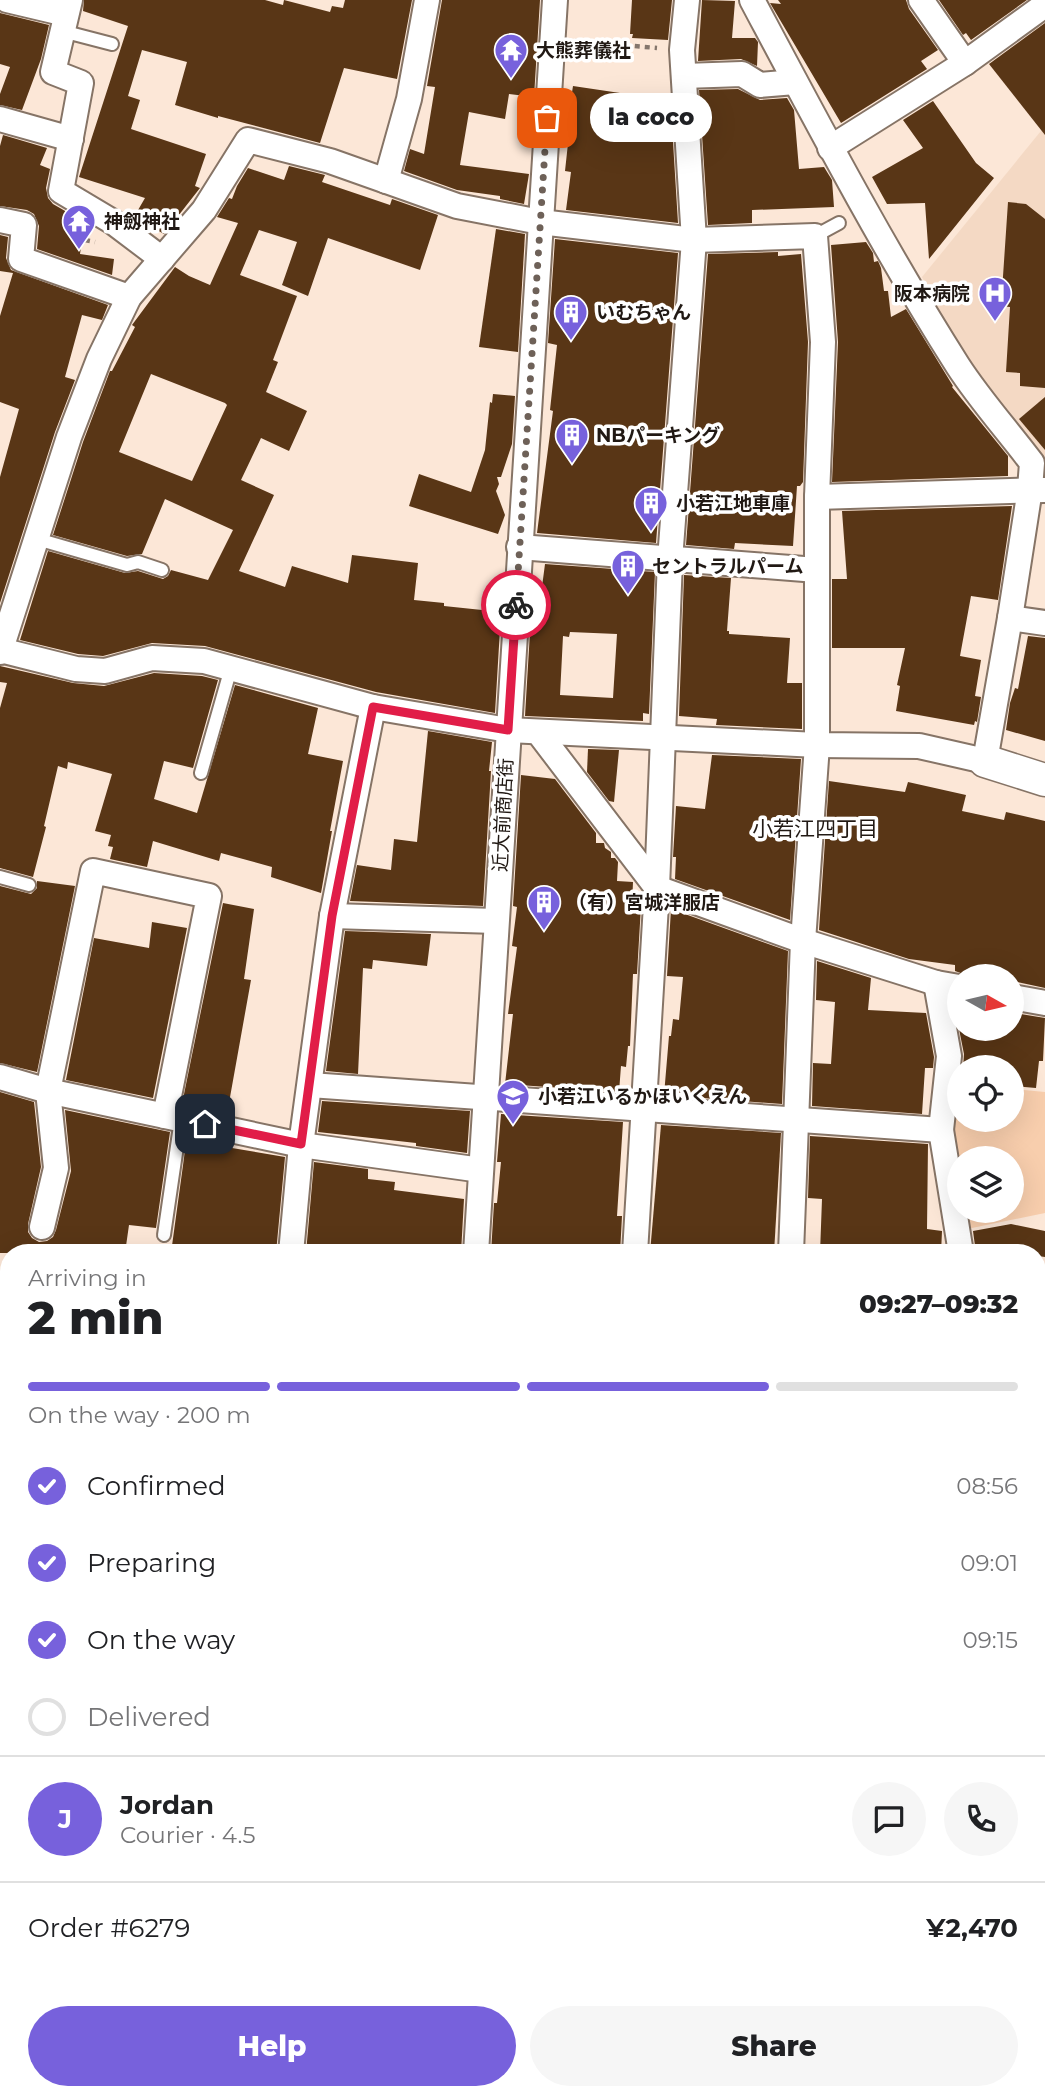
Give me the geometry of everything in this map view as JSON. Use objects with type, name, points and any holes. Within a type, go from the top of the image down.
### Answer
[{"type":"street","points":[[7,0],[66,15],[53,72],[81,83],[61,191],[114,222],[162,259]]},
{"type":"street","points":[[386,181],[409,99],[427,0]]},
{"type":"street","name":"近大前商店街","points":[[477,1244],[555,0]]},
{"type":"street","points":[[636,1244],[657,888],[670,560],[694,240],[682,50],[687,0]]},
{"type":"street","points":[[752,0],[830,148],[960,368],[1038,480],[985,761]]},
{"type":"street","points":[[921,0],[965,63]]},
{"type":"street","points":[[830,148],[965,63],[1045,5]]},
{"type":"street","points":[[684,76],[742,74],[760,85],[796,82]]},
{"type":"street","points":[[0,119],[71,139]]},
{"type":"street","points":[[791,1244],[803,941],[817,745],[817,497],[823,342],[815,236],[694,240],[540,222],[457,206],[330,161],[248,140],[204,210],[130,297],[94,372],[69,437],[0,651],[76,669],[105,671],[152,658],[204,661],[373,707],[508,730],[817,745],[919,746],[985,761],[1045,780]]},
{"type":"street","points":[[0,220],[24,225],[21,259],[130,297]]},
{"type":"street","points":[[817,497],[1038,480]]},
{"type":"street","points":[[519,547],[817,570]]},
{"type":"street","points":[[1010,618],[1045,623]]},
{"type":"street","points":[[292,1244],[301,1144],[332,916],[373,707]]},
{"type":"street","points":[[538,733],[657,888],[803,941],[947,985]]},
{"type":"street","points":[[42,1227],[56,1168],[48,1091],[93,871],[209,896],[173,1117]]},
{"type":"street","points":[[332,916],[496,921]]},
{"type":"street","points":[[1024,999],[1045,1003]]},
{"type":"street","points":[[949,1041],[941,1130],[960,1244]]},
{"type":"street","points":[[0,1077],[48,1091],[301,1144],[481,1170]]},
{"type":"street","points":[[310,1085],[643,1111],[941,1130]]},
{"type":"lane","points":[[66,15],[112,44]]},
{"type":"lane","points":[[815,236],[839,223]]},
{"type":"lane","points":[[37,539],[127,565],[138,562],[162,570]]},
{"type":"lane","points":[[201,773],[231,668]]},
{"type":"lane","points":[[0,877],[29,885]]},
{"type":"lane","points":[[164,1235],[173,1117]]},
{"type":"path","points":[[553,39],[682,50]]},
{"type":"shaded area","name":"阪本病院","points":[[1045,126],[1045,463],[969,369],[922,277]]},
{"type":"shaded area","points":[[1024,1090],[1045,1092],[1045,1213],[1024,1217],[1024,1146],[954,1146],[952,1132],[1024,1132]]},
{"type":"shaded area","points":[[966,1223],[996,1223],[967,1229]]},
{"type":"building","points":[[84,0],[265,0],[283,5],[284,0],[330,12],[332,6],[343,8],[345,0],[412,0],[397,79],[344,68],[320,143],[175,105],[187,62],[142,50],[128,96],[140,100],[131,129],[206,154],[195,186],[200,188],[164,234],[134,217],[145,198],[79,177],[128,26],[83,11]]},
{"type":"building","points":[[442,0],[540,0],[534,97],[509,94],[505,119],[469,112],[460,165],[529,174],[524,204],[500,199],[500,196],[457,190],[404,171],[410,149],[424,154],[435,87],[427,86]]},
{"type":"building","points":[[632,0],[672,0],[668,40],[632,38]]},
{"type":"building","points":[[702,0],[735,1],[732,38],[755,38],[758,42],[757,66],[741,59],[698,61]]},
{"type":"building","points":[[778,0],[906,0],[909,9],[938,50],[921,61],[927,69],[841,123],[770,3],[781,4]]},
{"type":"building","points":[[939,0],[1027,0],[971,40],[966,33],[963,35]]},
{"type":"building","points":[[0,13],[49,25],[41,59],[22,110],[0,105],[0,94],[10,67],[0,64]]},
{"type":"building","points":[[1045,23],[1045,135],[989,64]]},
{"type":"building","points":[[573,86],[620,93],[618,102],[647,101],[647,126],[672,126],[678,223],[566,210],[571,172],[565,171],[570,125],[567,124]]},
{"type":"building","points":[[738,89],[760,100],[787,98],[794,110],[799,169],[824,167],[832,180],[834,207],[752,210],[752,223],[708,225],[699,90]]},
{"type":"building","points":[[933,101],[976,163],[994,178],[929,259],[925,203],[887,204],[872,177],[923,148],[903,120]]},
{"type":"building","points":[[3,135],[47,148],[40,165],[50,169],[46,188],[48,198],[53,204],[79,219],[78,226],[84,227],[80,254],[114,259],[112,275],[37,249],[39,226],[34,214],[27,210],[0,206],[0,146]]},
{"type":"building","points":[[289,166],[325,175],[322,182],[390,205],[392,199],[438,215],[420,270],[328,238],[308,296],[282,285],[297,242],[259,230],[240,275],[297,296],[273,360],[278,362],[266,392],[307,411],[289,451],[261,438],[241,480],[274,495],[239,571],[285,587],[292,566],[348,583],[352,555],[418,563],[414,600],[501,612],[495,713],[376,692],[205,646],[152,643],[103,656],[78,654],[20,640],[48,551],[125,573],[138,571],[163,579],[171,570],[208,580],[233,530],[165,499],[142,554],[127,556],[53,535],[83,442],[110,371],[135,327],[132,325],[175,267],[210,285],[238,223],[217,217],[229,198],[232,199],[248,168],[284,180]],"holes":[[[151,374],[227,405],[192,481],[119,452]]]},
{"type":"building","points":[[1008,202],[1026,204],[1045,219],[1045,388],[1020,386],[1020,373],[1006,372],[1010,307],[1001,306]]},
{"type":"building","points":[[496,229],[525,234],[518,352],[479,347]]},
{"type":"building","points":[[0,235],[8,237],[6,258],[11,270],[108,305],[102,320],[82,315],[65,377],[75,380],[55,432],[0,603],[0,477],[19,409],[0,402],[0,316],[13,273],[0,271]]},
{"type":"building","points":[[555,239],[678,253],[656,543],[537,533],[553,411],[550,410],[557,345],[548,343]]},
{"type":"building","points":[[866,242],[873,253],[874,262],[878,261],[881,268],[884,291],[888,291],[891,317],[906,309],[952,387],[1008,456],[1008,476],[832,482],[838,342],[831,245]]},
{"type":"building","points":[[778,252],[778,256],[801,254],[808,342],[803,482],[797,486],[793,546],[735,543],[734,549],[686,545],[708,254]]},
{"type":"building","points":[[493,394],[515,396],[512,444],[501,477],[497,477],[499,484],[496,491],[505,515],[498,534],[409,506],[419,474],[471,492],[485,450]]},
{"type":"building","points":[[1045,397],[1045,450],[1019,419]]},
{"type":"building","points":[[1012,506],[998,600],[971,596],[960,656],[981,660],[975,696],[981,697],[977,722],[975,721],[974,725],[896,711],[900,686],[897,685],[905,648],[832,648],[832,579],[847,579],[842,511]]},
{"type":"building","points":[[545,564],[655,572],[649,714],[643,713],[643,721],[525,716],[531,615],[534,601],[540,602]],"holes":[[[570,632],[617,634],[613,698],[560,695],[563,636],[569,637]]]},
{"type":"building","points":[[684,575],[731,578],[727,631],[729,634],[790,638],[787,683],[802,683],[802,729],[716,725],[717,719],[679,716]]},
{"type":"building","points":[[1028,636],[1045,638],[1045,741],[1006,730],[1010,703],[1015,688],[1018,689]]},
{"type":"building","points":[[0,666],[73,683],[104,686],[154,673],[202,676],[218,680],[193,768],[164,761],[154,799],[197,813],[235,685],[318,708],[308,754],[343,761],[321,893],[271,877],[272,867],[221,853],[219,861],[153,841],[147,867],[110,859],[113,847],[108,846],[111,835],[95,831],[112,774],[68,762],[67,769],[58,766],[33,877],[0,868],[0,708],[7,683],[0,682]]},
{"type":"building","points":[[428,731],[492,742],[483,906],[350,901],[357,865],[391,870],[394,839],[417,842]]},
{"type":"building","points":[[588,749],[619,750],[614,802],[609,801],[587,772]]},
{"type":"building","points":[[712,755],[801,759],[790,920],[675,879],[676,857],[673,857],[676,806],[705,809]]},
{"type":"building","points":[[521,775],[555,779],[596,833],[596,843],[604,843],[605,848],[611,852],[611,858],[618,862],[617,881],[633,882],[632,906],[641,906],[637,974],[633,974],[630,1046],[626,1067],[621,1066],[619,1092],[505,1084],[513,1014],[508,1014],[517,947],[512,946],[517,907],[513,906]]},
{"type":"building","points":[[829,781],[905,792],[908,782],[966,795],[962,811],[1004,820],[1006,812],[1045,821],[1045,988],[1024,984],[1024,964],[947,964],[909,959],[819,930]]},
{"type":"building","points":[[37,881],[75,886],[37,1072],[0,1063],[0,886],[31,894],[37,888]]},
{"type":"building","points":[[223,903],[254,909],[244,979],[251,980],[227,1114],[182,1104]]},
{"type":"building","points":[[671,909],[788,951],[782,1104],[664,1095],[669,1036],[673,1019],[679,1020],[683,977],[667,976]]},
{"type":"building","points":[[152,922],[187,928],[153,1098],[66,1080],[94,938],[149,948]]},
{"type":"building","points":[[345,931],[431,934],[427,966],[373,960],[372,969],[363,968],[358,1074],[326,1071]]},
{"type":"building","points":[[817,961],[871,978],[868,1010],[926,1013],[934,1057],[933,1068],[925,1068],[922,1114],[812,1106],[813,1063],[831,1064],[835,1002],[816,1000]]},
{"type":"building","points":[[1024,1014],[1045,1018],[1043,1061],[1039,1061],[1036,1088],[1024,1087],[1024,1055],[964,1054],[961,1041],[1024,1041]]},
{"type":"building","points":[[0,1092],[34,1102],[41,1167],[28,1232],[39,1242],[53,1237],[71,1171],[65,1110],[170,1132],[156,1228],[129,1225],[126,1244],[0,1244]]},
{"type":"building","points":[[322,1101],[470,1111],[467,1153],[416,1146],[416,1143],[318,1132]]},
{"type":"building","points":[[501,1114],[623,1122],[617,1216],[622,1216],[620,1244],[492,1244],[494,1203],[497,1203],[501,1162],[497,1162]]},
{"type":"building","points":[[661,1125],[781,1133],[775,1244],[651,1244]]},
{"type":"building","points":[[187,1136],[232,1148],[285,1157],[277,1244],[172,1244]]},
{"type":"building","points":[[810,1136],[928,1144],[927,1229],[942,1231],[941,1244],[820,1244],[822,1199],[808,1198]]},
{"type":"building","points":[[314,1162],[368,1169],[368,1179],[395,1182],[394,1190],[464,1199],[462,1244],[307,1244]]},
{"type":"building","points":[[1011,1224],[1045,1231],[1045,1244],[975,1244],[973,1231]]},
{"type":"way so far","points":[[516,605],[547,118]]},
{"type":"place","name":"大熊葬儀社","points":[[511,80]]},
{"type":"place","name":"la coco","points":[[547,118]]},
{"type":"place","name":"神劔神社","points":[[79,251]]},
{"type":"place","name":"阪本病院","points":[[995,323]]},
{"type":"place","name":"いむちゃん","points":[[571,342]]},
{"type":"place","name":"NBパーキング","points":[[572,465]]},
{"type":"place","name":"小若江地車庫","points":[[651,533]]},
{"type":"place","name":"セントラルパーム","points":[[628,596]]},
{"type":"place","name":"（有）宮城洋服店","points":[[544,932]]},
{"type":"place","name":"小若江いるかほいくえん","points":[[513,1126]]},
{"type":"district","name":"小若江四丁目","points":[[815,828]]},
{"type":"route","points":[[205,1124],[301,1144],[332,916],[373,707],[508,730],[516,605]]}]
